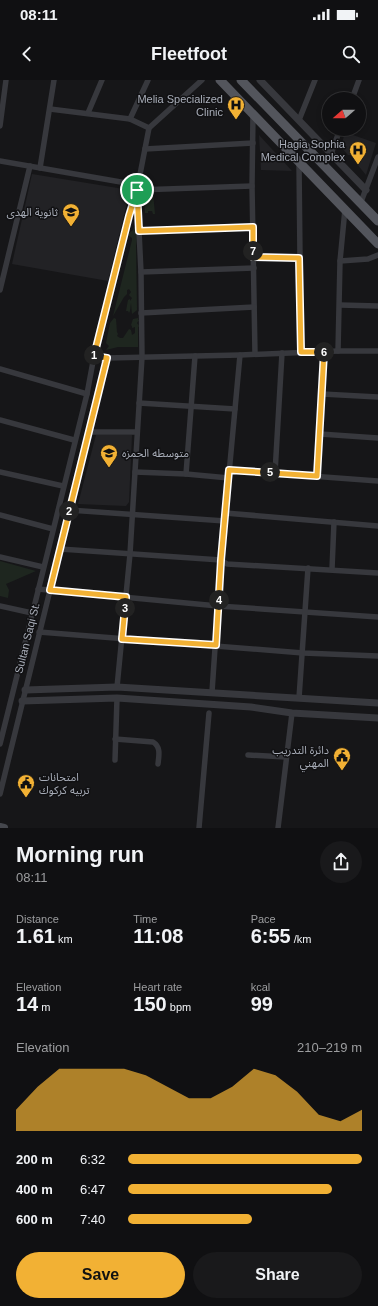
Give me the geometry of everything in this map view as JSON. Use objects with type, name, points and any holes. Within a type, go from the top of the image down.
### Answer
[{"type":"main road","points":[[220,80],[378,244]]},
{"type":"main road","points":[[241,80],[378,221]]},
{"type":"main road","points":[[0,827],[4,828]]},
{"type":"street","points":[[40,168],[54,80]]},
{"type":"street","points":[[88,114],[102,80]]},
{"type":"street","points":[[130,118],[148,80]]},
{"type":"street","points":[[0,744],[74,440],[87,394],[94,356],[129,216],[138,187],[149,128],[202,80]]},
{"type":"street","points":[[299,120],[315,80]]},
{"type":"street","points":[[355,92],[359,80]]},
{"type":"street","points":[[0,126],[7,81]]},
{"type":"street","points":[[265,82],[366,190]]},
{"type":"street","points":[[50,109],[130,118],[149,128]]},
{"type":"street","points":[[253,114],[254,143],[252,186],[255,354]]},
{"type":"street","points":[[331,154],[337,136]]},
{"type":"street","points":[[145,149],[254,143]]},
{"type":"street","points":[[361,202],[378,158]]},
{"type":"street","points":[[0,161],[138,187],[252,186]]},
{"type":"street","points":[[299,161],[301,352]]},
{"type":"street","points":[[0,290],[30,166]]},
{"type":"street","points":[[117,687],[130,554],[142,357],[138,187]]},
{"type":"street","points":[[338,351],[340,261],[344,209]]},
{"type":"street","points":[[139,231],[253,227]]},
{"type":"street","points":[[340,261],[368,259],[378,255]]},
{"type":"street","points":[[253,257],[299,258]]},
{"type":"street","points":[[141,272],[254,268]]},
{"type":"street","points":[[340,306],[378,306]]},
{"type":"street","points":[[141,313],[254,307]]},
{"type":"street","points":[[94,356],[107,358],[240,355],[282,352],[378,351]]},
{"type":"street","points":[[275,473],[282,352]]},
{"type":"street","points":[[317,476],[324,352]]},
{"type":"street","points":[[212,692],[221,560],[240,355]]},
{"type":"street","points":[[186,474],[195,356]]},
{"type":"street","name":"Sultan Saqi St.","points":[[0,794],[107,358]]},
{"type":"street","points":[[0,369],[87,394]]},
{"type":"street","points":[[322,394],[378,397]]},
{"type":"street","points":[[139,403],[235,409]]},
{"type":"street","points":[[0,420],[74,440]]},
{"type":"street","points":[[89,432],[137,432]]},
{"type":"street","points":[[320,434],[378,438]]},
{"type":"street","points":[[229,470],[378,481]]},
{"type":"street","points":[[0,472],[63,486]]},
{"type":"street","points":[[135,472],[186,474],[229,478]]},
{"type":"street","points":[[69,510],[225,521]]},
{"type":"street","points":[[226,513],[378,526]]},
{"type":"street","points":[[0,515],[53,529]]},
{"type":"street","points":[[332,569],[334,522]]},
{"type":"street","points":[[60,549],[221,560],[227,564],[332,569],[378,573]]},
{"type":"street","points":[[0,557],[43,567]]},
{"type":"street","points":[[299,698],[308,568]]},
{"type":"street","points":[[38,589],[218,606],[378,617]]},
{"type":"street","points":[[0,606],[32,613]]},
{"type":"street","points":[[39,632],[303,652],[378,656]]},
{"type":"street","points":[[25,690],[117,687],[378,704]]},
{"type":"street","points":[[22,701],[117,698],[251,707],[292,713],[378,718]]},
{"type":"street","points":[[115,760],[117,698]]},
{"type":"street","points":[[199,828],[209,713]]},
{"type":"street","points":[[278,828],[292,713]]},
{"type":"street","points":[[115,739],[153,742],[157,744],[160,751],[158,764]]},
{"type":"street","points":[[248,755],[286,757]]},
{"type":"shaded area","points":[[259,135],[292,171],[261,170]]},
{"type":"shaded area","points":[[344,136],[356,136],[376,143],[366,175],[357,164],[357,160],[352,155],[348,155],[341,147]]},
{"type":"shaded area","name":"ثانوية الهدى","points":[[32,174],[130,190],[108,281],[12,264]]},
{"type":"shaded area","points":[[146,193],[153,193],[155,214],[153,214],[152,211],[145,213],[144,196]]},
{"type":"shaded area","points":[[138,226],[136,246],[137,310],[132,314],[131,303],[129,313],[126,311],[128,300],[130,299],[130,301],[132,298],[129,295],[131,292],[129,289],[127,290],[127,294],[113,316],[132,240],[129,233],[134,227]]},
{"type":"shaded area","points":[[114,318],[116,319],[117,336],[123,338],[129,329],[131,330],[132,335],[135,333],[135,327],[132,328],[131,325],[133,319],[138,318],[138,347],[118,347],[106,350],[109,346],[106,343],[110,323]]},
{"type":"shaded area","name":"متوسطه الحمزه","points":[[96,435],[132,435],[129,502],[126,506],[78,504]]},
{"type":"shaded area","points":[[0,561],[36,571],[6,584],[9,590],[8,598],[0,596]]},
{"type":"place","name":"Melia Specialized Clinic","points":[[236,120]]},
{"type":"place","name":"Hagia Sophia Medical Complex","points":[[358,165]]},
{"type":"place","name":"ثانوية الهدى","points":[[71,227]]},
{"type":"place","name":"متوسطه الحمزه","points":[[109,468]]},
{"type":"place","name":"دائرة التدريب المهني","points":[[342,771]]},
{"type":"place","name":"امتحانات تربيه كركوك","points":[[26,798]]},
{"type":"route","points":[[137,190],[139,231],[253,227],[253,257],[299,258],[301,352],[324,352],[317,476],[229,470],[221,560],[216,645],[122,639],[126,597],[50,590],[107,358],[94,356],[129,216],[137,190]]}]
